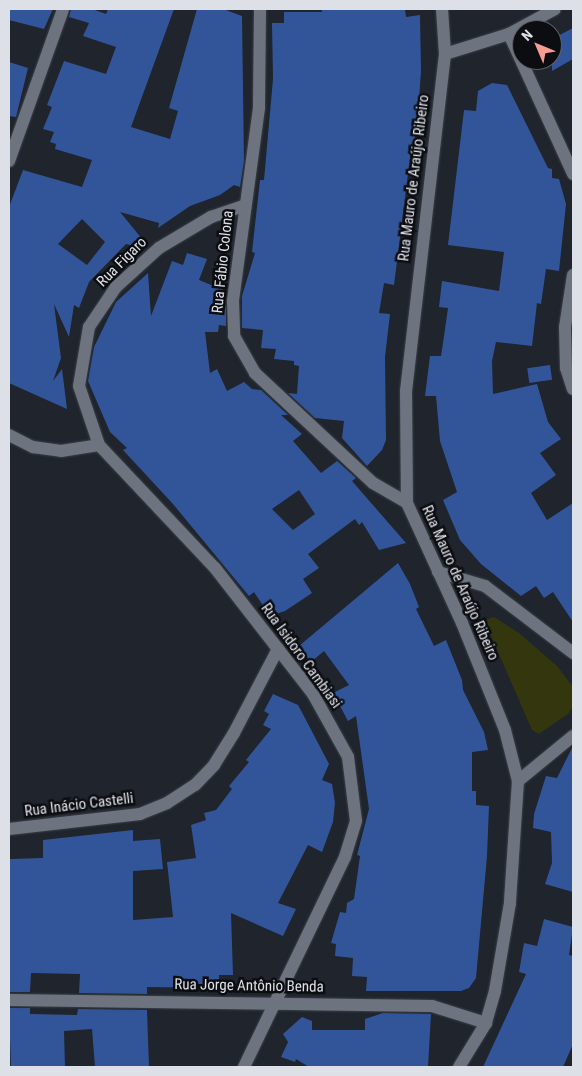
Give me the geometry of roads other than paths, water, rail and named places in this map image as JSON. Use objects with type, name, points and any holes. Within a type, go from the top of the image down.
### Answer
[{"type":"street","points":[[9,161],[63,9]]},
{"type":"street","name":"Rua Fábio Colona","points":[[260,9],[259,108],[233,301],[234,336],[244,358],[255,373],[373,483],[407,503]]},
{"type":"street","name":"Rua Mauro de Araújo Ribeiro","points":[[442,9],[445,54],[406,391],[407,503],[505,730],[518,781],[508,913],[495,991],[486,1023],[459,1067]]},
{"type":"street","points":[[445,54],[509,34],[555,9]]},
{"type":"street","points":[[509,34],[573,174]]},
{"type":"street","name":"Rua Figaro","points":[[99,445],[79,386],[89,327],[116,287],[159,248],[211,217],[245,206]]},
{"type":"street","points":[[573,275],[565,327],[566,368],[573,389]]},
{"type":"street","points":[[9,435],[33,447],[61,451],[99,445]]},
{"type":"street","name":"Rua Isidoro Cambiasi","points":[[99,445],[215,568],[312,694],[348,757],[356,821],[345,857],[272,1005],[244,1067]]},
{"type":"street","points":[[438,572],[485,586],[573,653]]},
{"type":"street","name":"Rua Inácio Castelli","points":[[9,829],[140,814],[167,803],[195,785],[214,765],[234,733],[278,649]]},
{"type":"street","points":[[518,781],[573,736]]},
{"type":"street","name":"Rua Jorge Antônio Benda","points":[[9,1000],[432,1006],[486,1023]]}]
